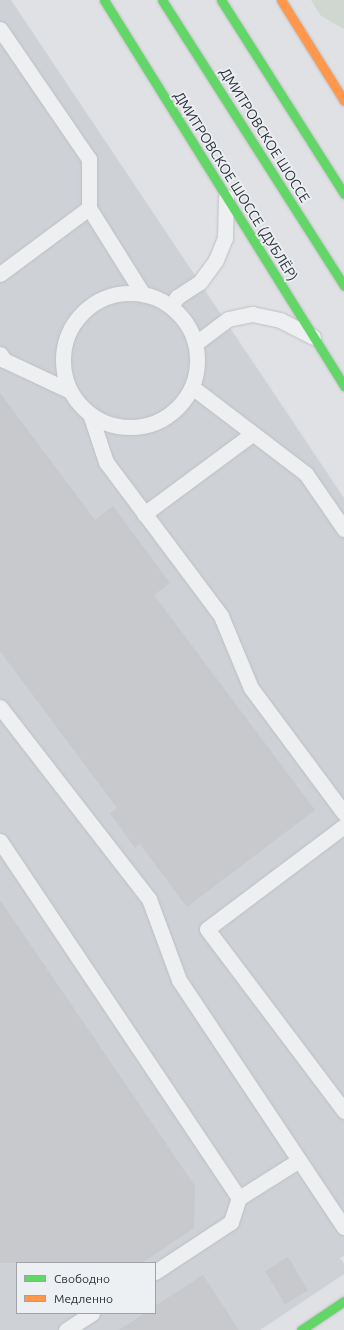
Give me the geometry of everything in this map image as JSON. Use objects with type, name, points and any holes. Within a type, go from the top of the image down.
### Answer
[{"type":"main road","name":"ДМИТРОВСКОЕ ШОССЕ (ДУБЛЁР)","points":[[104,0],[344,386]]},
{"type":"main road","name":"ДМИТРОВСКОЕ ШОССЕ","points":[[162,0],[344,286]]},
{"type":"main road","points":[[220,0],[344,194]]},
{"type":"main road","points":[[281,0],[344,101]]},
{"type":"main road","points":[[300,1330],[344,1301]]},
{"type":"lane","points":[[0,29],[89,159],[89,208],[144,294]]},
{"type":"lane","points":[[171,306],[177,297],[200,282],[216,260],[225,238],[226,197]]},
{"type":"lane","points":[[0,274],[89,208]]},
{"type":"lane","points":[[70,391],[64,370],[64,347],[76,319],[86,308],[113,294],[144,294],[171,306],[182,316],[196,343],[197,373],[192,387],[174,412],[147,425],[117,426],[90,414]]},
{"type":"lane","points":[[196,343],[228,319],[252,314],[280,320],[313,338]]},
{"type":"lane","points":[[0,354],[4,360],[70,391],[90,414],[106,462],[221,616],[251,688],[344,813]]},
{"type":"lane","points":[[192,387],[306,474],[344,529]]},
{"type":"lane","points":[[144,514],[252,434]]},
{"type":"lane","points":[[0,707],[149,899],[179,980],[344,1227]]},
{"type":"lane","points":[[344,826],[207,929],[344,1111]]},
{"type":"lane","points":[[0,841],[239,1198]]},
{"type":"lane","points":[[156,1271],[231,1222],[239,1198],[299,1160]]},
{"type":"lane","points":[[66,1330],[90,1314]]},
{"type":"shaded area","points":[[0,0],[11,0],[344,498],[344,1256],[340,1258],[344,1264],[344,1274],[260,1330],[0,1330]]},
{"type":"shaded area","points":[[311,0],[344,0],[344,29],[321,16]]},
{"type":"building","points":[[0,393],[95,520],[113,506],[170,583],[154,595],[315,810],[187,907],[140,844],[135,848],[110,813],[117,808],[0,651]]},
{"type":"building","points":[[0,900],[195,1186],[194,1228],[143,1262],[0,1263]]},
{"type":"building","points":[[288,1257],[308,1290],[285,1304],[265,1271]]},
{"type":"building","points":[[203,1275],[239,1330],[119,1330],[143,1314],[156,1314],[156,1305]]},
{"type":"traffic: fast","points":[[104,0],[344,386]]},
{"type":"traffic: fast","points":[[162,0],[344,286]]},
{"type":"traffic: fast","points":[[221,0],[344,194]]},
{"type":"traffic: fast","points":[[301,1330],[344,1301]]},
{"type":"traffic: slow","points":[[281,0],[344,101]]}]
